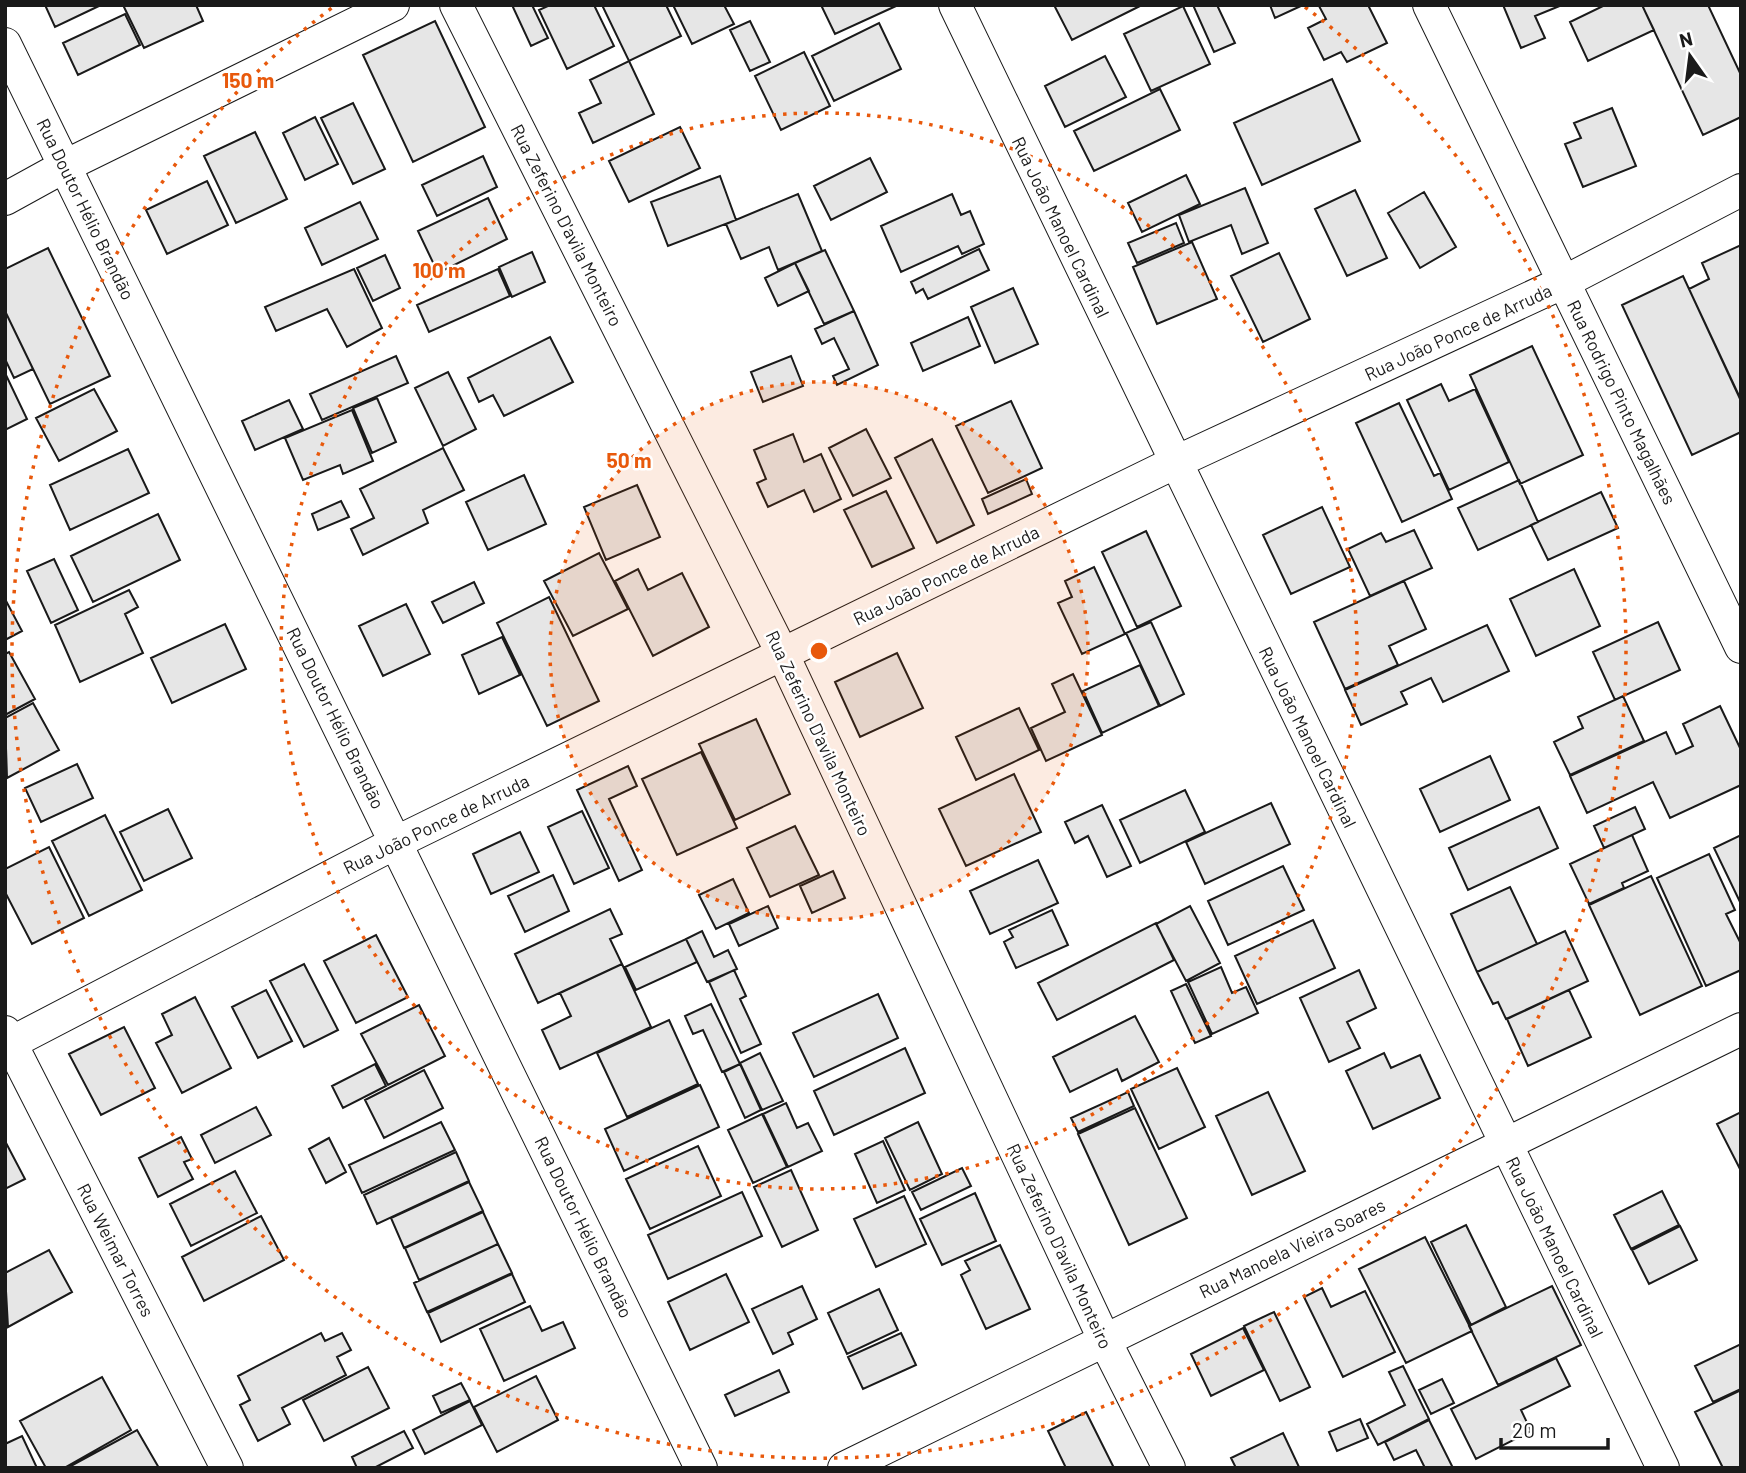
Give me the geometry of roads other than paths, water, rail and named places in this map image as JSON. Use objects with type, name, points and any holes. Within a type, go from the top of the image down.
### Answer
[{"type":"street","points":[[5,199],[65,166],[393,5]]},
{"type":"street","name":"Rua Zeferino D'avila Monteiro","points":[[456,5],[783,654],[1104,1339],[1168,1468]]},
{"type":"street","name":"Rua João Manoel Cardinal","points":[[955,5],[1174,463],[1663,1468]]},
{"type":"street","name":"Rua Rodrigo Pinto Magalhães","points":[[1429,5],[1741,647]]},
{"type":"street","name":"Rua Doutor Hélio Brandão","points":[[5,44],[701,1468]]},
{"type":"street","name":"Rua João Ponce de Arruda","points":[[7,1040],[397,842],[1174,463],[1564,282],[1741,190]]},
{"type":"street","name":"Rua Manoela Vieira Soares","points":[[844,1468],[1741,1029]]},
{"type":"street","name":"Rua Weimar Torres","points":[[7,1040],[227,1468]]}]
